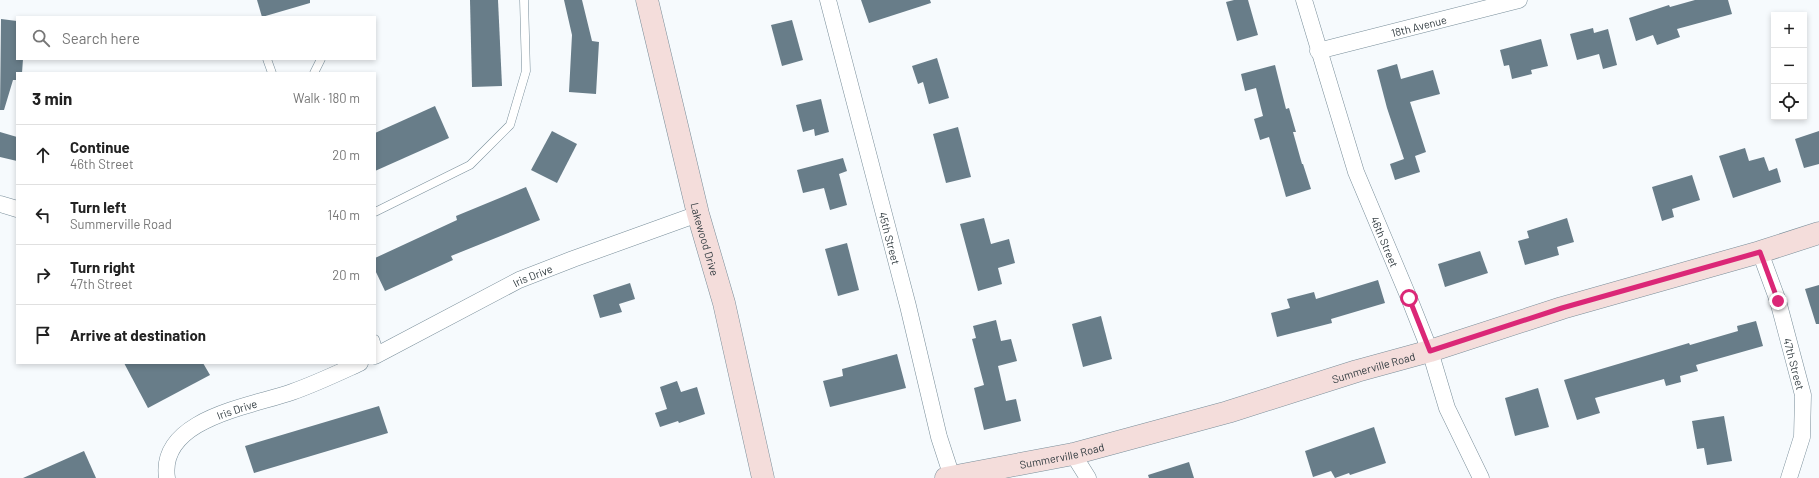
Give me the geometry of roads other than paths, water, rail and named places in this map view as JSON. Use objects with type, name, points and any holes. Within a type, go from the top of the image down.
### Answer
[{"type":"main road","name":"Lakewood Drive","points":[[647,0],[698,214],[724,303],[763,478]]},
{"type":"main road","name":"Summerville Road","points":[[949,477],[1073,454],[1228,412],[1357,371],[1430,351],[1562,308],[1760,252],[1819,233]]},
{"type":"street","name":"45th Street","points":[[828,0],[908,306],[949,477]]},
{"type":"street","name":"46th Street","points":[[1304,0],[1318,51],[1356,172],[1430,351],[1448,408],[1481,478]]},
{"type":"street","name":"18th Avenue","points":[[1318,51],[1519,0]]},
{"type":"street","points":[[0,204],[16,209]]},
{"type":"street","name":"Iris Drive","points":[[377,350],[519,280],[698,214]]},
{"type":"street","name":"47th Street","points":[[1760,252],[1778,301],[1803,395],[1802,437],[1789,478]]},
{"type":"street","name":"Iris Drive","points":[[167,478],[170,453],[182,436],[198,424],[235,408],[291,392],[358,364]]},
{"type":"street","points":[[1073,454],[1088,478]]},
{"type":"lane","points":[[376,212],[470,165],[510,125],[526,71],[524,0]]},
{"type":"lane","points":[[267,60],[272,72]]},
{"type":"lane","points":[[314,72],[320,60]]}]
